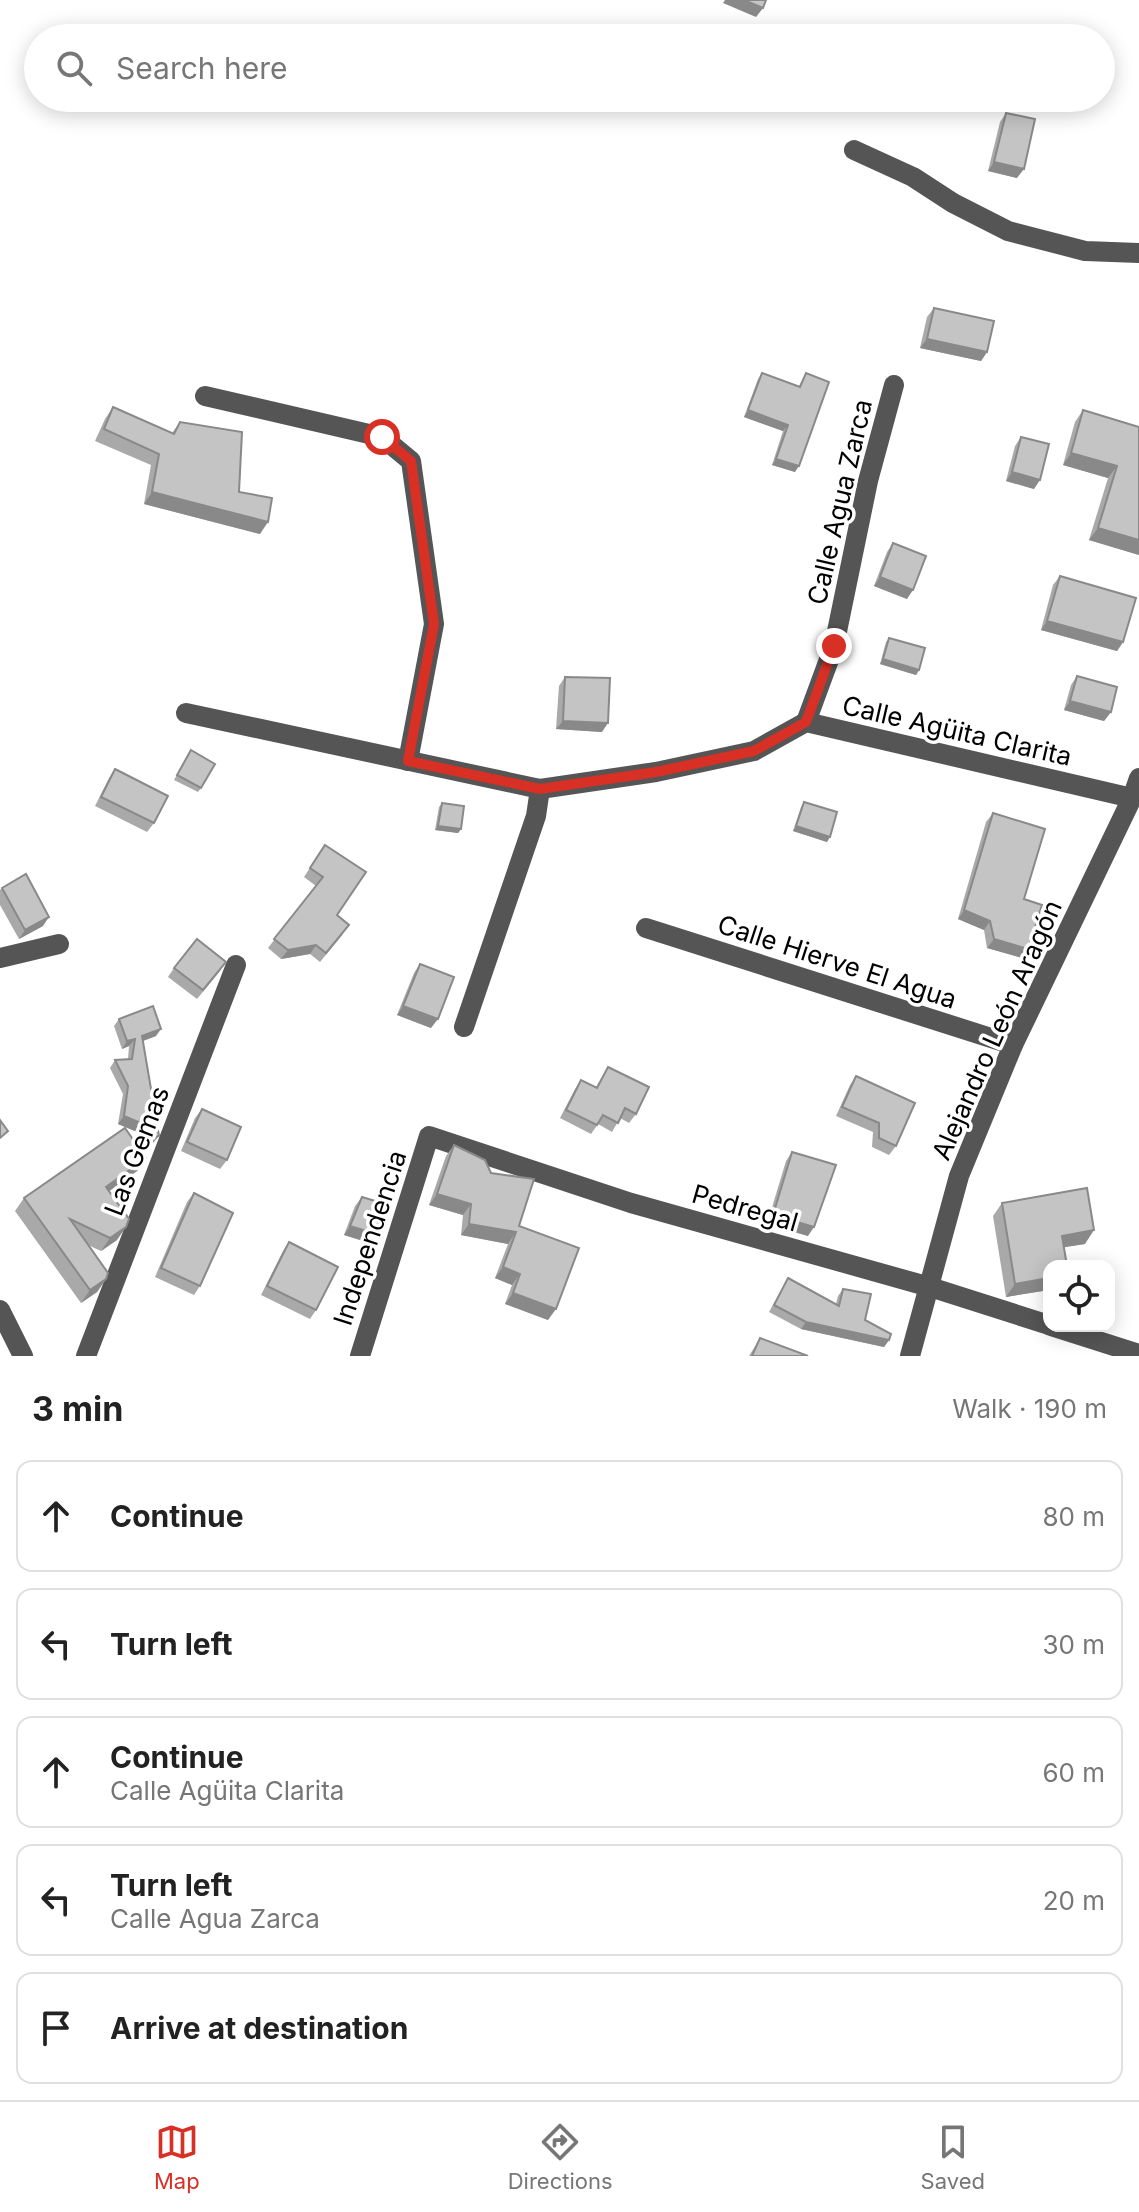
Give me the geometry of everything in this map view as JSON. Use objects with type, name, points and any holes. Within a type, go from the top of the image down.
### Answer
[{"type":"street","points":[[854,150],[913,177],[953,203],[1008,231],[1085,251],[1139,253]]},
{"type":"street","name":"Calle Agua Zarca","points":[[806,722],[834,646],[868,481],[894,385]]},
{"type":"street","points":[[205,396],[382,437],[411,461],[434,624],[408,761]]},
{"type":"street","points":[[186,713],[540,789],[536,816],[464,1027]]},
{"type":"street","name":"Calle Agüita Clarita","points":[[540,789],[656,772],[754,751],[806,722],[1132,798]]},
{"type":"street","name":"Alejandro León Aragón","points":[[910,1356],[959,1176],[1013,1045],[1139,778]]},
{"type":"street","name":"Calle Hierve El Agua","points":[[646,928],[1013,1045]]},
{"type":"street","points":[[0,958],[59,944]]},
{"type":"street","name":"Las Gemas","points":[[86,1356],[236,965]]},
{"type":"street","name":"Pedregal","points":[[429,1136],[631,1203],[930,1287],[1043,1324]]},
{"type":"street","name":"Independencia","points":[[360,1356],[429,1136]]},
{"type":"street","points":[[0,1310],[23,1356]]},
{"type":"street","name":"Pedregal","points":[[1069,1332],[1139,1354]]},
{"type":"building","points":[[744,0],[766,0],[763,8]]},
{"type":"building","points":[[1006,113],[1035,119],[1024,169],[994,162]]},
{"type":"building","points":[[934,308],[994,321],[987,352],[927,339]]},
{"type":"building","points":[[762,373],[800,387],[806,373],[829,382],[799,466],[776,459],[788,425],[748,410]]},
{"type":"building","points":[[113,407],[174,434],[180,422],[242,432],[239,492],[272,498],[268,522],[152,492],[159,454],[104,429]]},
{"type":"building","points":[[1083,410],[1139,427],[1139,540],[1098,528],[1117,466],[1071,453]]},
{"type":"building","points":[[1021,437],[1049,444],[1040,480],[1012,472]]},
{"type":"building","points":[[893,543],[926,556],[913,590],[880,577]]},
{"type":"building","points":[[1060,576],[1136,598],[1123,642],[1047,621]]},
{"type":"building","points":[[889,638],[925,648],[919,670],[883,659]]},
{"type":"building","points":[[1077,676],[1117,687],[1111,712],[1070,701]]},
{"type":"building","points":[[565,677],[610,678],[608,723],[563,721]]},
{"type":"building","points":[[191,750],[215,764],[201,788],[177,775]]},
{"type":"building","points":[[115,769],[168,796],[154,823],[101,797]]},
{"type":"building","points":[[804,802],[837,812],[830,837],[796,826]]},
{"type":"building","points":[[442,803],[464,806],[461,829],[438,826]]},
{"type":"building","points":[[993,813],[1045,829],[1024,899],[1042,905],[1028,949],[994,939],[990,921],[964,910]]},
{"type":"building","points":[[325,845],[366,872],[337,915],[349,925],[326,953],[316,945],[288,950],[274,939],[323,877],[310,868]]},
{"type":"building","points":[[26,874],[49,917],[25,930],[2,888]]},
{"type":"building","points":[[197,939],[226,962],[203,990],[174,968]]},
{"type":"building","points":[[420,964],[454,977],[438,1019],[403,1006]]},
{"type":"building","points":[[153,1006],[161,1029],[142,1036],[159,1136],[153,1137],[148,1126],[124,1116],[128,1086],[115,1060],[132,1059],[135,1039],[127,1041],[119,1019]]},
{"type":"building","points":[[608,1067],[649,1087],[636,1114],[625,1108],[618,1123],[603,1115],[597,1125],[566,1110],[581,1080],[597,1088]]},
{"type":"building","points":[[856,1076],[915,1103],[896,1146],[879,1138],[879,1123],[842,1107]]},
{"type":"building","points":[[202,1109],[241,1127],[227,1160],[187,1142]]},
{"type":"building","points":[[0,1120],[8,1131],[0,1138]]},
{"type":"building","points":[[125,1128],[146,1158],[106,1187],[129,1219],[126,1227],[110,1238],[70,1219],[108,1273],[106,1279],[90,1290],[24,1198]]},
{"type":"building","points":[[454,1145],[485,1160],[491,1173],[534,1179],[519,1226],[579,1248],[556,1309],[513,1293],[520,1274],[503,1267],[516,1232],[469,1224],[471,1204],[437,1194]]},
{"type":"building","points":[[792,1152],[836,1165],[814,1227],[773,1215]]},
{"type":"building","points":[[1087,1188],[1094,1230],[1062,1236],[1066,1260],[1043,1260],[1043,1279],[1015,1284],[1002,1203]]},
{"type":"building","points":[[194,1193],[233,1213],[200,1286],[161,1268]]},
{"type":"building","points":[[362,1197],[385,1204],[376,1234],[350,1226]]},
{"type":"building","points":[[289,1242],[338,1267],[316,1310],[267,1286]]},
{"type":"building","points":[[788,1278],[839,1306],[843,1289],[871,1294],[865,1320],[891,1334],[889,1340],[806,1322],[774,1305]]},
{"type":"building","points":[[760,1338],[808,1356],[752,1356]]},
{"type":"route","points":[[382,437],[411,461],[434,624],[408,761],[540,789],[656,772],[754,751],[806,722],[834,646]]}]
